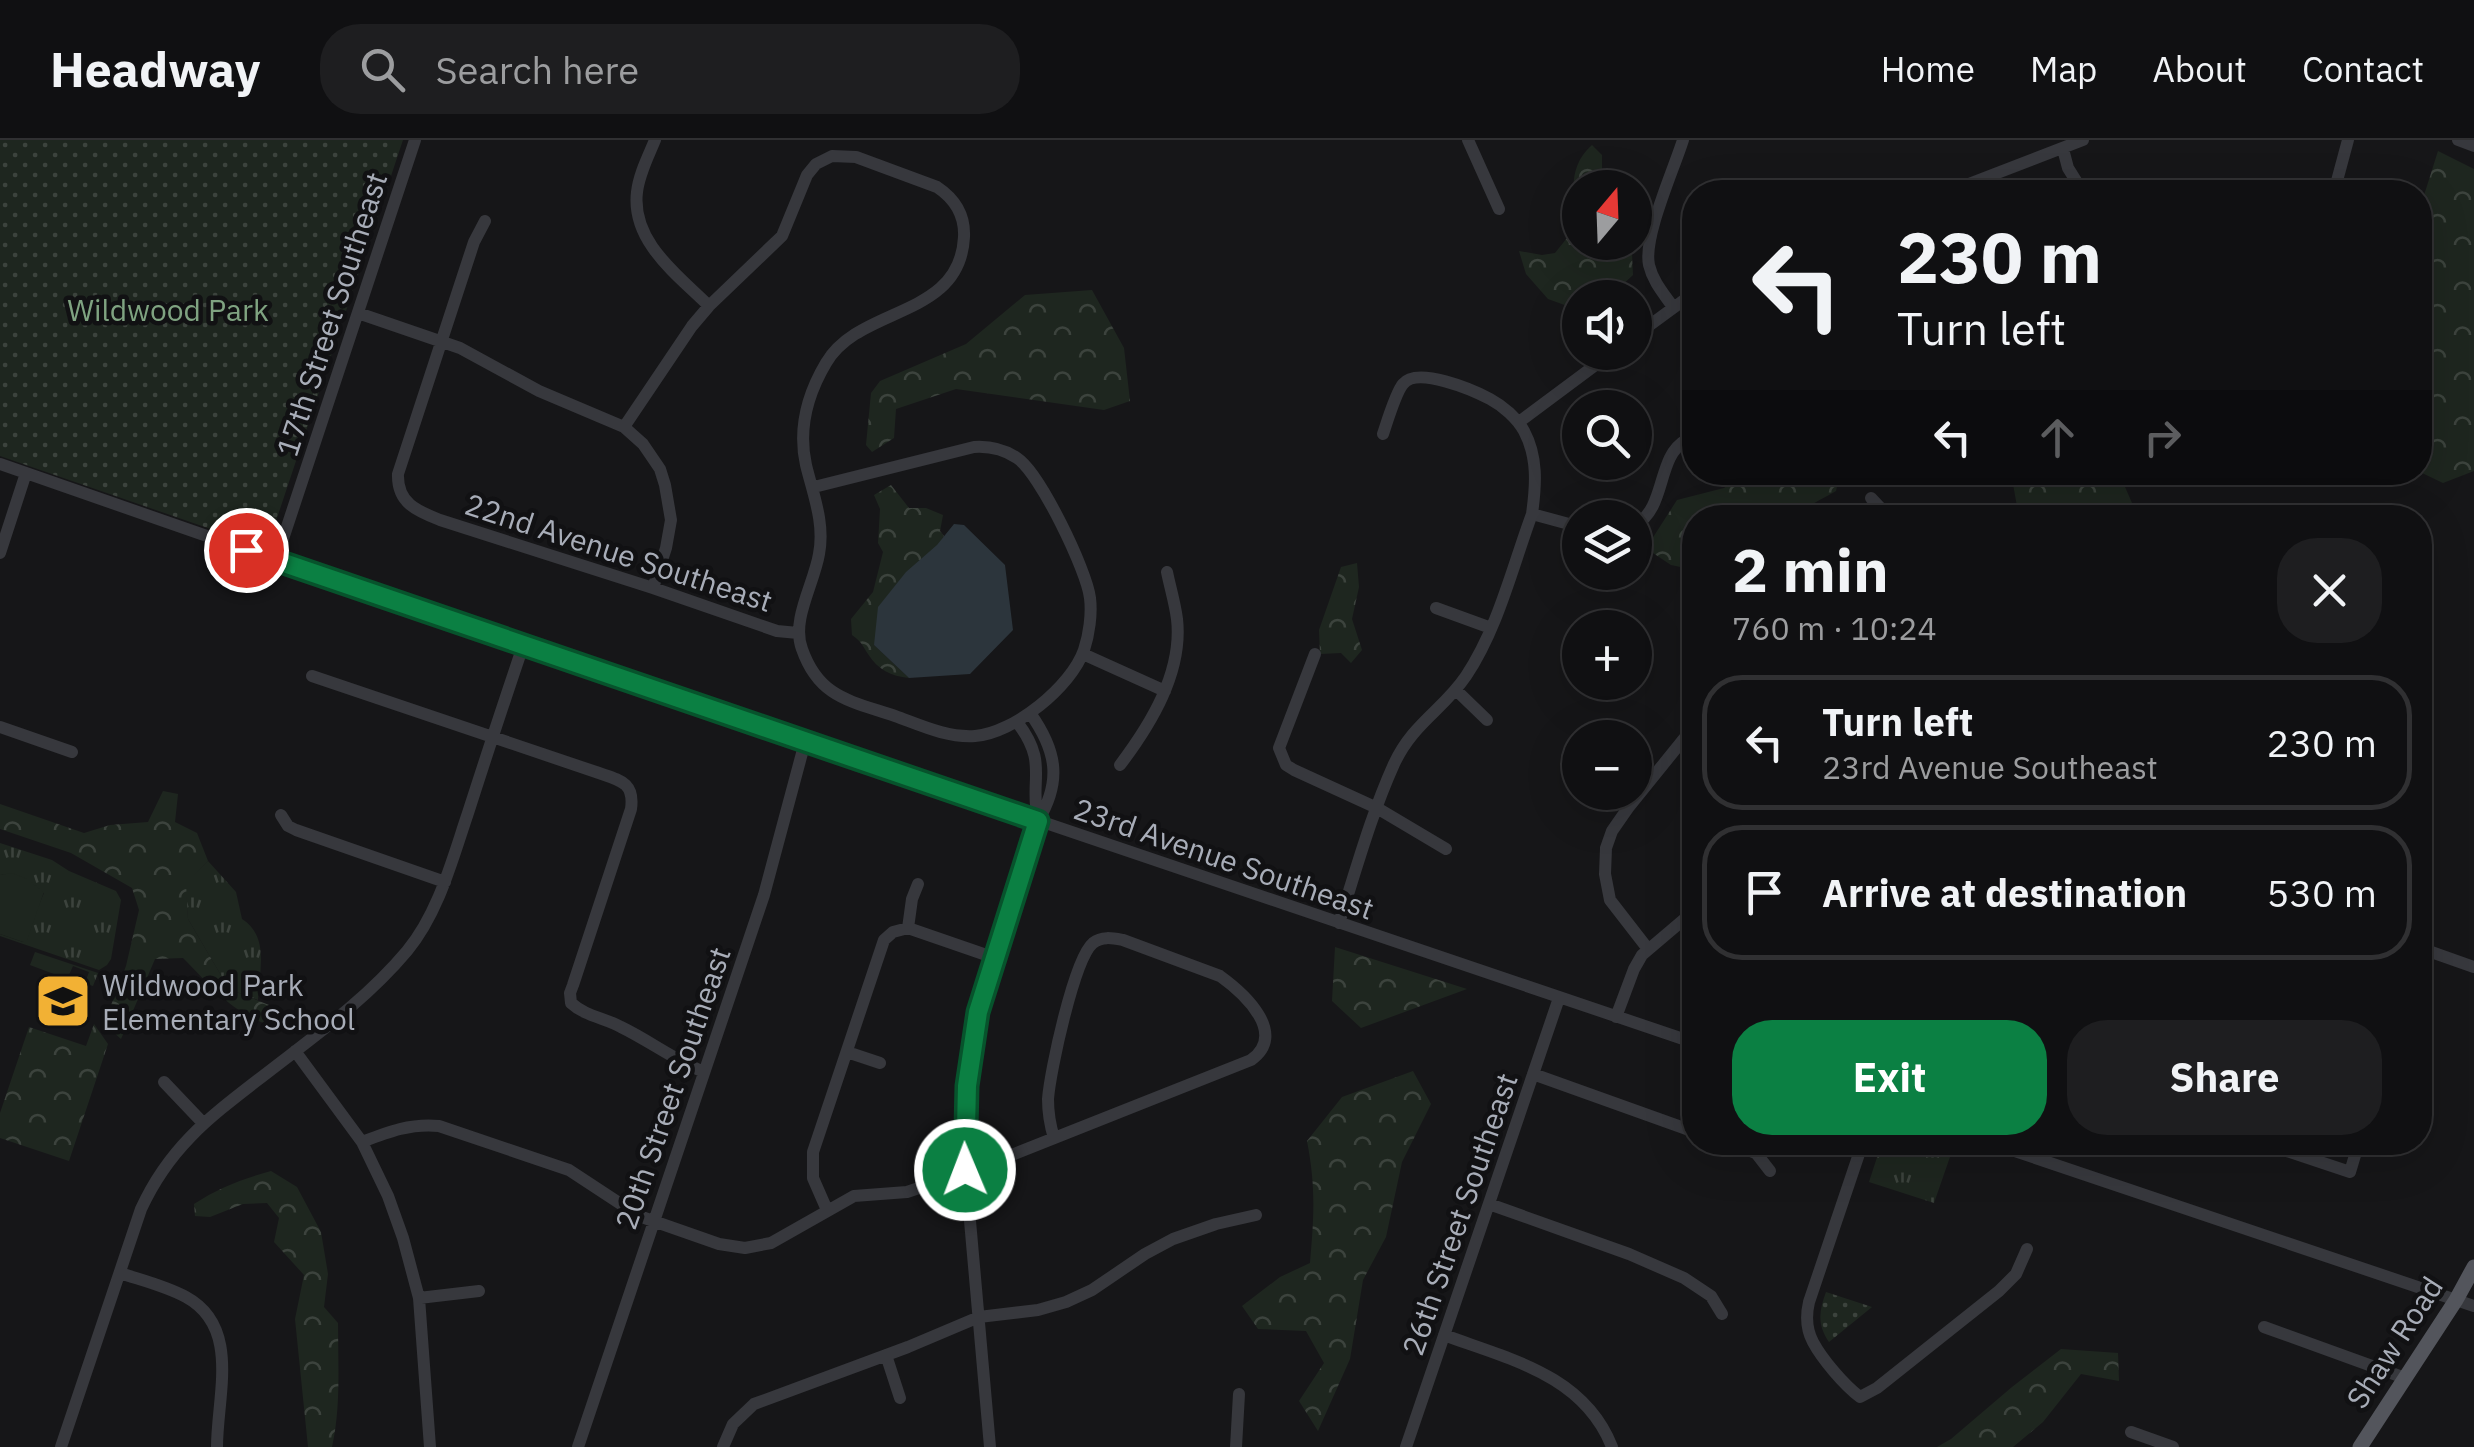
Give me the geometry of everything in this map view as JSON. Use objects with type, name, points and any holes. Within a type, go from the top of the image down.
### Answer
[{"type":"main road","name":"Shaw Road","points":[[2363,1446],[2474,1267]]},
{"type":"street","name":"17th Street Southeast","points":[[276,560],[415,140]]},
{"type":"street","points":[[1468,140],[1499,208]]},
{"type":"street","points":[[1674,308],[1654,280],[1648,254],[1684,140]]},
{"type":"street","points":[[1980,180],[2082,140]]},
{"type":"street","points":[[2337,180],[2348,140]]},
{"type":"street","points":[[2458,140],[2474,146]]},
{"type":"street","points":[[650,141],[639,182],[638,217],[652,247],[709,306]]},
{"type":"street","points":[[2063,149],[2075,180]]},
{"type":"street","points":[[624,427],[681,340],[709,306],[782,236],[810,170],[827,158],[856,157],[937,187],[952,198],[964,224],[963,246],[948,283],[922,301],[856,332],[825,364],[810,396],[804,419],[806,464],[814,487],[820,546],[798,633]]},
{"type":"street","points":[[442,341],[484,221]]},
{"type":"street","points":[[1652,324],[1682,302]]},
{"type":"street","points":[[358,313],[442,341],[539,391],[624,427],[652,454],[668,499],[670,529],[653,588]]},
{"type":"street","name":"22nd Avenue Southeast","points":[[442,341],[398,474],[401,492],[416,510],[777,631],[798,633],[802,652],[820,684],[837,695],[945,734],[989,734],[1017,722],[1067,676],[1083,654]]},
{"type":"street","points":[[1518,422],[1588,370]]},
{"type":"street","points":[[1339,923],[1394,764],[1408,738],[1456,690],[1485,644],[1532,514],[1535,464],[1529,442],[1518,422],[1492,400],[1426,376],[1412,377],[1403,384],[1382,434]]},
{"type":"street","points":[[1652,506],[1674,449],[1682,443]]},
{"type":"street","points":[[814,487],[966,448],[985,446],[1018,458],[1042,488],[1077,560],[1090,600],[1083,654],[1165,691]]},
{"type":"street","name":"23rd Avenue Southeast","points":[[0,464],[522,646],[1682,1040]]},
{"type":"street","points":[[0,553],[26,473]]},
{"type":"street","points":[[1871,498],[1878,505]]},
{"type":"street","points":[[1532,514],[1562,522]]},
{"type":"street","points":[[1120,765],[1138,742],[1165,691],[1174,661],[1177,628],[1167,572]]},
{"type":"street","points":[[1436,608],[1491,628]]},
{"type":"street","points":[[61,1447],[149,1192],[174,1155],[203,1123],[344,1014],[383,978],[420,932],[445,882],[522,646]]},
{"type":"street","points":[[1314,654],[1279,748],[1282,758],[1294,770],[1377,808],[1446,850]]},
{"type":"street","points":[[312,676],[618,780],[631,791],[631,808],[570,993],[572,1004],[704,1072]]},
{"type":"street","points":[[1456,690],[1487,720]]},
{"type":"street","points":[[990,1447],[965,1170],[965,1118],[978,1012],[1038,821],[1050,801],[1054,778],[1054,765],[1041,729],[1030,713]]},
{"type":"street","points":[[1017,722],[1036,757],[1034,801],[1038,821]]},
{"type":"street","points":[[0,727],[72,752]]},
{"type":"street","points":[[1648,949],[1610,900],[1606,848],[1628,808],[1682,741]]},
{"type":"street","name":"20th Street Southeast","points":[[578,1447],[764,895],[805,742]]},
{"type":"street","points":[[280,815],[288,826],[303,833],[445,882]]},
{"type":"street","points":[[908,928],[918,884]]},
{"type":"street","points":[[1616,1017],[1634,968],[1648,949],[1682,921]]},
{"type":"street","points":[[827,1210],[812,1178],[812,1160],[884,940],[893,932],[908,928],[995,958]]},
{"type":"street","points":[[362,1142],[399,1128],[439,1126],[568,1170],[628,1211],[654,1222],[719,1244],[745,1248],[771,1243],[854,1196],[906,1192],[984,1166],[1251,1060],[1266,1042],[1262,1019],[1220,976],[1122,940],[1101,939],[1093,943],[1083,959],[1059,1035],[1048,1101],[1054,1138]]},
{"type":"street","points":[[2432,952],[2474,967]]},
{"type":"street","name":"26th Street Southeast","points":[[1406,1447],[1559,998]]},
{"type":"street","points":[[295,1051],[362,1142],[388,1196],[409,1255],[420,1298],[430,1447]]},
{"type":"street","points":[[847,1052],[880,1063]]},
{"type":"street","points":[[1533,1074],[1682,1127]]},
{"type":"street","points":[[164,1082],[203,1123]]},
{"type":"street","points":[[1758,1155],[1770,1171]]},
{"type":"street","points":[[1859,1155],[1807,1320],[1812,1341],[1860,1397],[1877,1388],[1999,1291],[2016,1274],[2027,1249]]},
{"type":"street","points":[[2027,1155],[2474,1306]]},
{"type":"street","points":[[2299,1155],[2350,1172],[2355,1155]]},
{"type":"street","points":[[1489,1204],[1684,1278],[1711,1296],[1722,1314]]},
{"type":"street","points":[[723,1447],[733,1424],[754,1404],[979,1317],[1038,1310],[1066,1302],[1174,1239],[1256,1215]]},
{"type":"street","points":[[120,1273],[190,1298],[217,1328],[223,1356],[217,1447]]},
{"type":"street","points":[[420,1298],[479,1291]]},
{"type":"street","points":[[2264,1327],[2405,1378]]},
{"type":"street","points":[[1444,1335],[1557,1380],[1592,1411],[1612,1447]]},
{"type":"street","points":[[886,1355],[900,1398]]},
{"type":"street","points":[[1236,1447],[1239,1394]]},
{"type":"street","points":[[2131,1432],[2173,1447]]},
{"type":"green space","name":"Wildwood Park","points":[[0,140],[403,140],[273,530],[265,541],[251,543],[0,456]]},
{"type":"green space","points":[[1592,145],[1602,155],[1602,170],[1576,170]]},
{"type":"green space","points":[[2438,151],[2474,169],[2474,471],[2443,483],[2432,478],[2432,180],[2429,180]]},
{"type":"green space","points":[[1562,244],[1562,260],[1632,260],[1633,275],[1628,280],[1562,280],[1562,304],[1548,299],[1526,274],[1519,251],[1555,253]]},
{"type":"green space","points":[[1092,290],[1124,348],[1130,401],[1104,410],[956,389],[896,409],[894,438],[872,452],[866,445],[871,393],[880,381],[966,344],[1025,295]]},
{"type":"green space","points":[[891,485],[909,508],[926,508],[943,515],[940,531],[944,536],[874,645],[909,678],[881,668],[852,635],[851,619],[873,592],[883,552],[878,543],[880,509],[874,495]]},
{"type":"green space","points":[[1728,485],[1837,485],[1836,491],[1811,505],[1682,505],[1682,567],[1652,552],[1652,539],[1677,500]]},
{"type":"green space","points":[[2013,485],[2124,485],[2133,505],[2017,505]]},
{"type":"green space","points":[[1357,563],[1359,587],[1352,619],[1362,650],[1351,663],[1341,653],[1320,654],[1319,630],[1341,567]]},
{"type":"green space","points":[[163,791],[178,794],[175,822],[197,833],[208,861],[186,884],[188,919],[229,989],[289,1013],[282,1029],[239,1010],[183,958],[155,959],[121,1039],[105,1021],[126,966],[139,910],[132,888],[71,853],[0,829],[0,804],[84,833],[110,825],[148,822]]},
{"type":"green space","points":[[0,843],[52,860],[116,891],[121,900],[107,965],[99,970],[0,936],[23,942],[44,893],[23,879],[0,875]]},
{"type":"green space","points":[[208,861],[236,892],[242,919],[251,926],[260,945],[258,1000],[229,989],[188,919],[185,884]]},
{"type":"green space","points":[[12,873],[44,892],[23,942],[0,934],[0,875]]},
{"type":"green space","points":[[1335,947],[1467,989],[1361,1028],[1332,1001]]},
{"type":"green space","points":[[35,952],[98,973],[93,986],[88,989],[73,983],[85,983],[89,972],[73,966],[68,977],[70,984],[30,965]]},
{"type":"green space","points":[[94,1024],[108,1044],[69,1161],[0,1138],[0,1113],[29,1027],[86,1046]]},
{"type":"green space","points":[[1413,1071],[1431,1104],[1402,1162],[1386,1237],[1363,1280],[1350,1359],[1318,1431],[1299,1401],[1324,1363],[1306,1331],[1258,1329],[1242,1306],[1280,1277],[1310,1263],[1313,1202],[1307,1141],[1342,1097]]},
{"type":"green space","points":[[1878,1155],[1951,1155],[1934,1203],[1869,1182]]},
{"type":"green space","points":[[271,1171],[297,1187],[321,1232],[328,1274],[324,1307],[338,1323],[338,1401],[332,1447],[308,1447],[295,1319],[304,1275],[274,1242],[279,1218],[267,1203],[243,1204],[210,1217],[195,1216],[194,1204],[203,1198]]},
{"type":"green space","points":[[1826,1292],[1872,1307],[1829,1342],[1820,1318]]},
{"type":"green space","points":[[2061,1349],[2118,1353],[2119,1381],[2081,1374],[2043,1422],[2013,1447],[1937,1447],[1951,1439]]},
{"type":"shaded area","points":[[954,524],[964,525],[1005,565],[1013,630],[970,674],[909,678],[874,645],[878,607]]},
{"type":"place","name":"Wildwood Park Elementary School","points":[[63,1001]]},
{"type":"route","points":[[246,550],[1038,821],[978,1012],[967,1086],[965,1170]]}]
